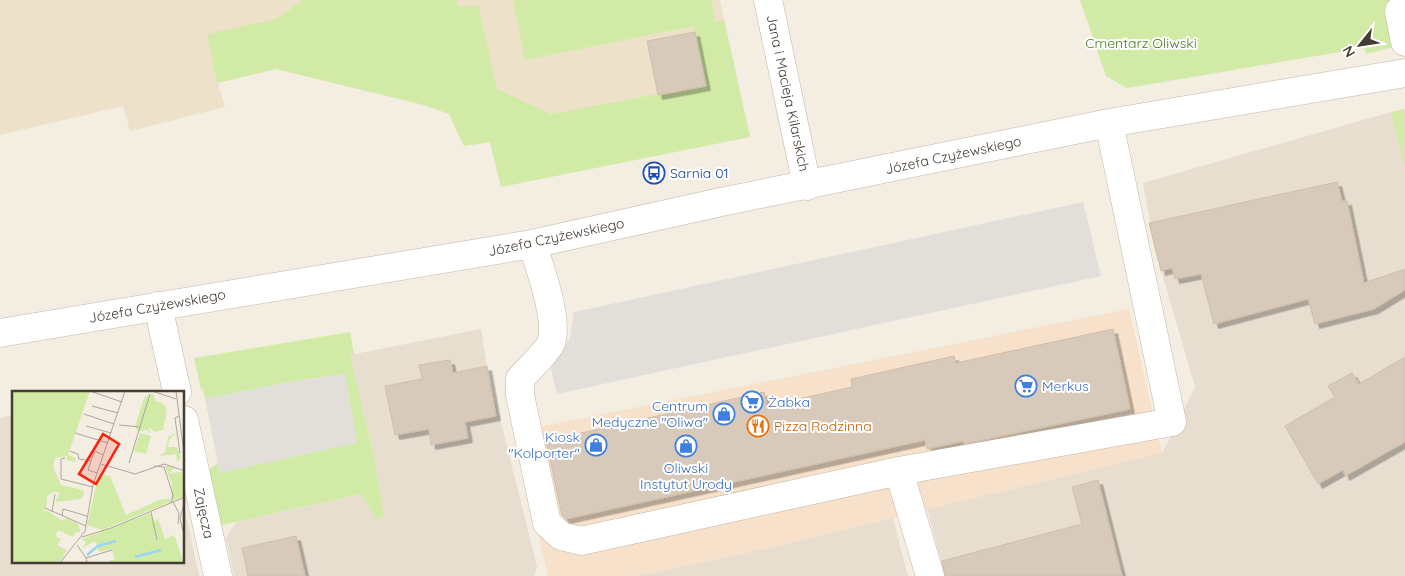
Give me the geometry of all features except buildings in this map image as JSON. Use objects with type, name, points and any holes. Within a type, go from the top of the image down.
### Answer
[{"type":"street","name":"Jana i Macieja Kilarskich","points":[[768,0],[806,186]]},
{"type":"street","points":[[1400,11],[1405,42]]},
{"type":"street","name":"Józefa Czyżewskiego","points":[[0,333],[532,244],[712,204],[1108,123],[1405,73]]},
{"type":"street","points":[[532,244],[546,287],[552,324],[551,344],[520,379],[520,395],[547,522],[561,536],[581,540],[900,471],[1172,422],[1108,123]]},
{"type":"street","points":[[158,306],[178,391]]},
{"type":"street","name":"Zajęcza","points":[[185,425],[218,576]]},
{"type":"street","points":[[900,471],[930,576]]},
{"type":"shaded area","points":[[0,0],[720,0],[750,137],[501,187],[490,142],[464,146],[449,114],[424,105],[276,69],[218,83],[225,107],[130,131],[123,106],[0,135]]},
{"type":"shaded area","points":[[1391,112],[1405,167],[1405,576],[945,576],[927,508],[1162,453],[1195,387],[1155,249],[1143,183]]},
{"type":"shaded area","points":[[1083,202],[1101,276],[557,394],[551,368],[570,338],[574,312]]},
{"type":"shaded area","points":[[1129,309],[1162,453],[764,549],[637,576],[548,576],[514,432]]},
{"type":"shaded area","points":[[481,329],[487,366],[537,567],[534,576],[234,576],[226,538],[236,522],[362,494],[376,518],[384,517],[374,456],[350,355]]},
{"type":"shaded area","points":[[345,374],[357,443],[220,473],[205,399],[289,382]]},
{"type":"shaded area","points":[[12,415],[12,564],[185,564],[185,510],[199,576],[0,576],[0,418]]},
{"type":"shaded area","points":[[893,518],[908,576],[637,576],[764,549]]},
{"type":"green space","points":[[303,0],[456,0],[458,7],[478,5],[497,89],[551,114],[706,85],[694,26],[525,60],[513,0],[711,0],[715,22],[724,20],[750,137],[501,187],[490,142],[464,146],[449,114],[424,105],[276,69],[217,83],[207,34],[276,19]]},
{"type":"green space","name":"Cmentarz Oliwski","points":[[1080,0],[1405,0],[1405,44],[1366,54],[1364,48],[1127,88],[1106,76]]},
{"type":"green space","points":[[1405,109],[1405,167],[1391,112]]},
{"type":"green space","points":[[350,332],[354,354],[350,355],[374,456],[384,517],[376,519],[361,494],[217,526],[208,470],[218,463],[220,472],[357,442],[344,374],[289,382],[205,399],[194,358]]},
{"type":"place","name":"Sarnia 01","points":[[654,173]]},
{"type":"place","name":"Merkus","points":[[1026,386]]},
{"type":"place","name":"Żabka","points":[[752,402]]},
{"type":"place","name":"Centrum Medyczne \"Oliwa\"","points":[[724,414]]},
{"type":"place","name":"Pizza Rodzinna","points":[[758,426]]},
{"type":"place","name":"Kiosk \"Kolporter\"","points":[[596,445]]},
{"type":"place","name":"Oliwski Instytut Urody","points":[[686,446]]}]
